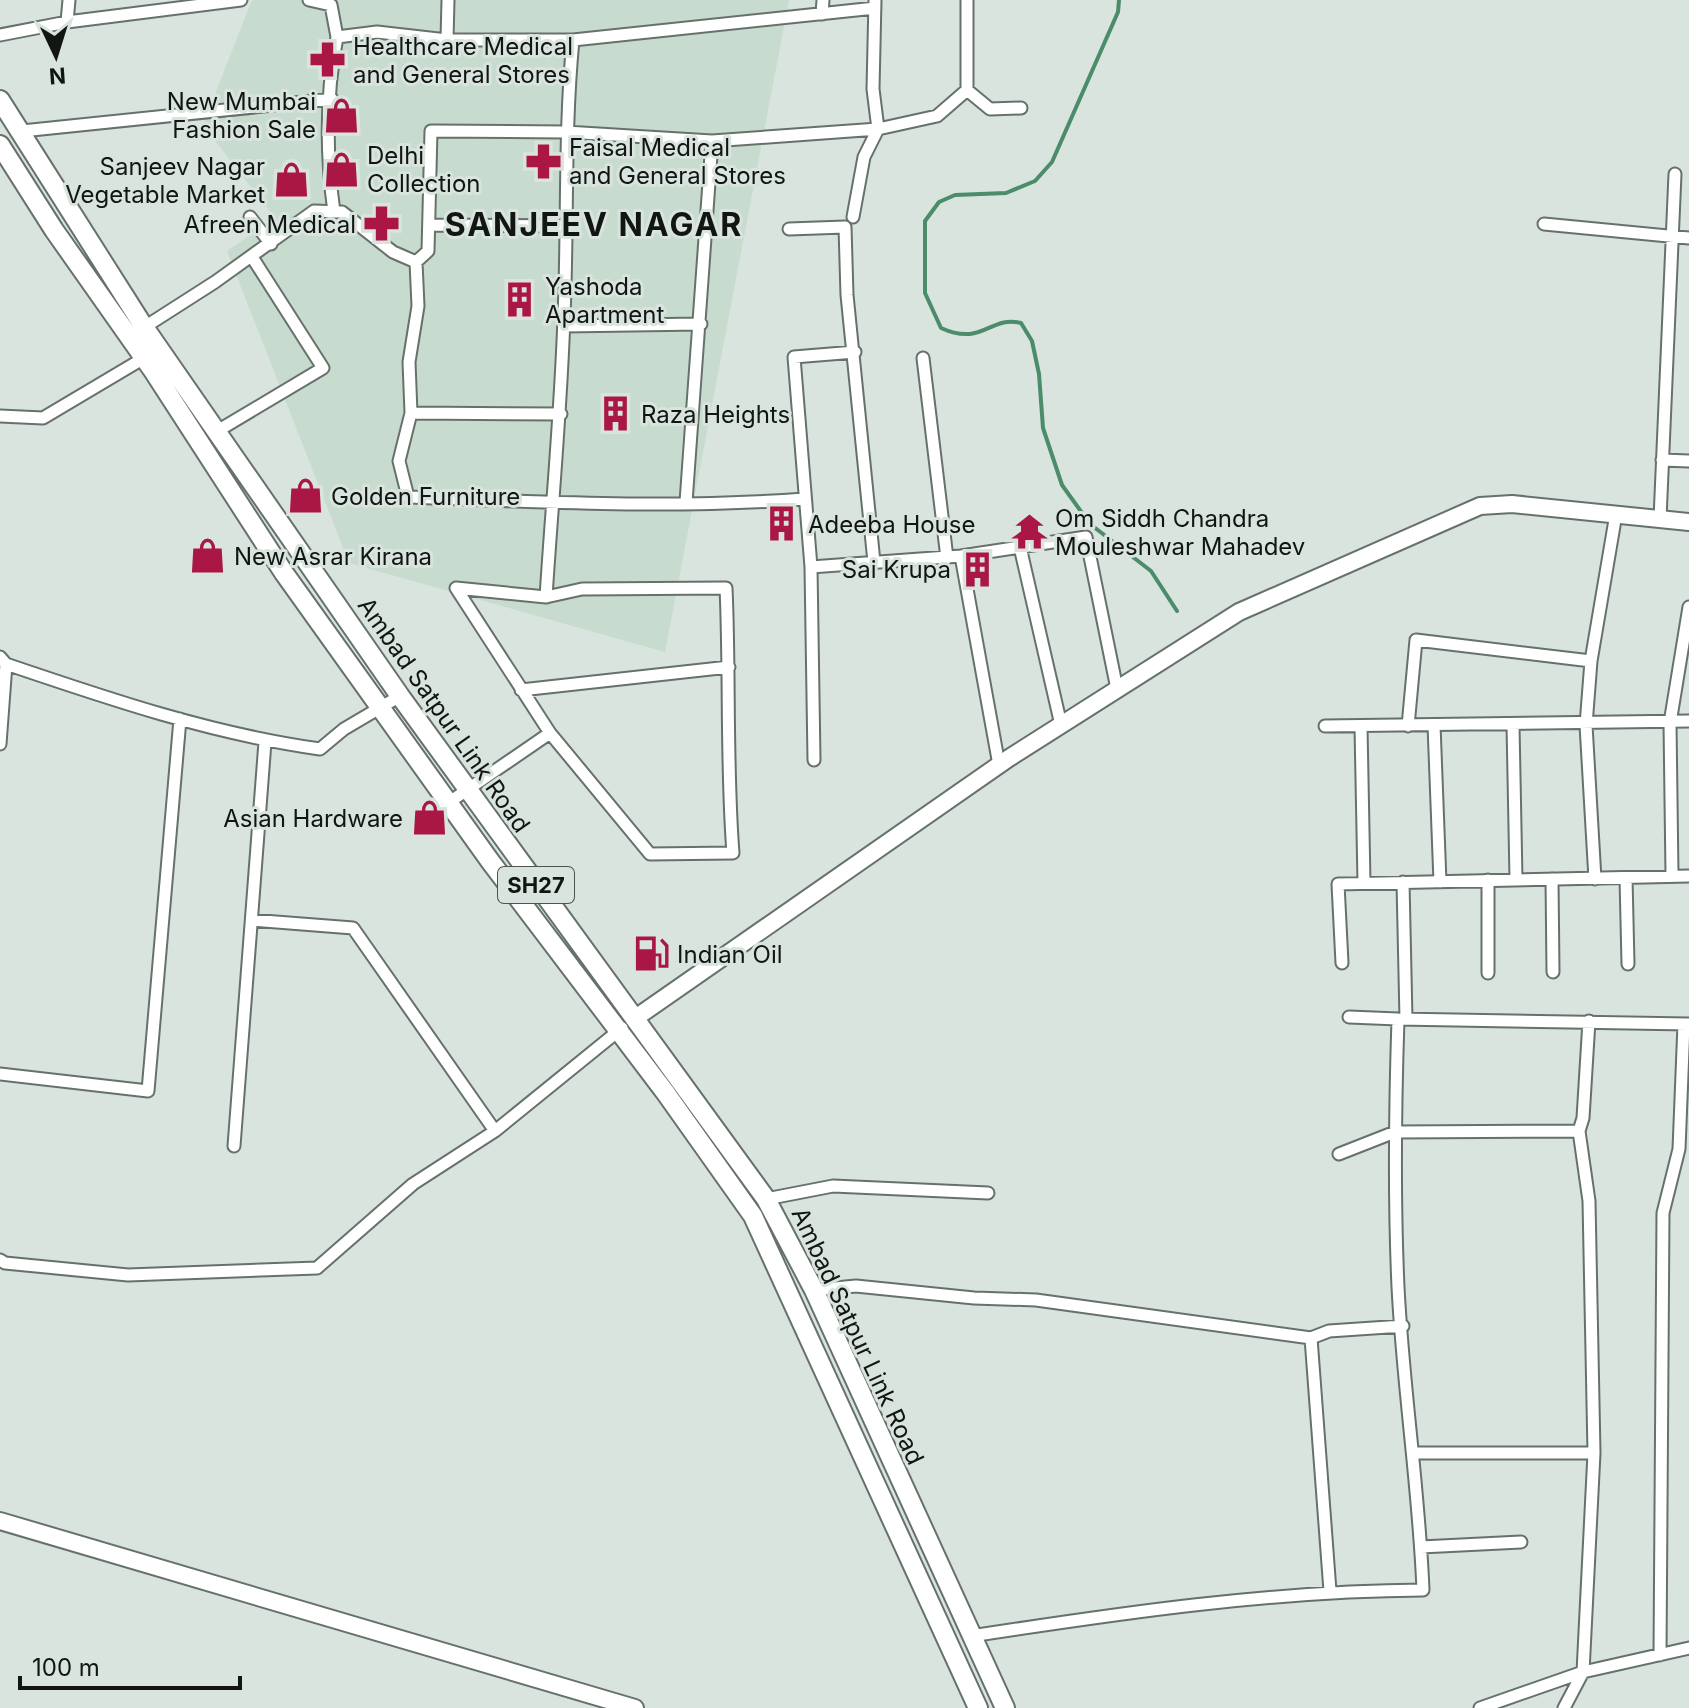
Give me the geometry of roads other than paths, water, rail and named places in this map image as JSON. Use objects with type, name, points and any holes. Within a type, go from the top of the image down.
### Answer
[{"type":"main road","name":"Ambad Satpur Link Road","points":[[0,100],[22,131],[137,332],[144,358],[284,573],[448,803],[766,1199],[814,1290],[1005,1708]]},
{"type":"main road","name":"Ambad Satpur Link Road","points":[[0,145],[54,230],[219,430],[626,1024],[753,1216],[978,1708]]},
{"type":"main road","points":[[626,1024],[999,765],[1239,612],[1480,506],[1512,504],[1689,522]]},
{"type":"main road","points":[[0,1521],[635,1708]]},
{"type":"street","points":[[67,22],[69,0]]},
{"type":"street","points":[[0,35],[182,5],[241,0]]},
{"type":"street","points":[[309,0],[331,5],[337,37],[330,72],[332,99],[328,165],[334,212]]},
{"type":"street","points":[[447,40],[448,0]]},
{"type":"street","points":[[822,14],[823,0]]},
{"type":"street","points":[[416,262],[428,251],[431,131],[566,132],[712,141],[878,129],[937,116],[967,90],[967,0]]},
{"type":"street","points":[[337,37],[377,32],[447,40],[573,40],[822,14],[875,4],[873,76],[878,129],[864,157],[853,217]]},
{"type":"street","points":[[546,597],[561,414],[567,226],[566,132],[573,40]]},
{"type":"street","points":[[967,90],[990,109],[1021,108]]},
{"type":"street","points":[[22,131],[332,99]]},
{"type":"street","points":[[686,502],[712,141]]},
{"type":"street","points":[[1660,519],[1675,174]]},
{"type":"street","points":[[137,332],[252,257],[314,211],[342,212],[393,252],[416,262]]},
{"type":"street","points":[[250,217],[271,244]]},
{"type":"street","points":[[1544,224],[1689,238]]},
{"type":"street","points":[[429,225],[567,226]]},
{"type":"street","points":[[789,229],[845,227],[847,295],[874,562]]},
{"type":"street","points":[[219,430],[323,368],[252,257]]},
{"type":"street","points":[[416,262],[418,306],[409,362],[411,413],[399,461],[408,497],[552,503],[804,499]]},
{"type":"street","points":[[564,326],[701,324]]},
{"type":"street","points":[[814,760],[811,567],[794,357],[855,352]]},
{"type":"street","points":[[0,416],[43,418],[144,358]]},
{"type":"street","points":[[923,358],[947,558]]},
{"type":"street","points":[[411,413],[561,414]]},
{"type":"street","points":[[1662,460],[1689,461]]},
{"type":"street","points":[[1595,879],[1586,725],[1591,661],[1616,514]]},
{"type":"street","points":[[811,567],[947,558],[1086,537],[1117,689]]},
{"type":"street","points":[[1020,547],[1061,725]]},
{"type":"street","points":[[961,556],[999,765]]},
{"type":"street","points":[[456,588],[546,597],[582,589],[726,588],[729,667],[726,739],[733,853],[650,854],[550,733],[456,588]]},
{"type":"street","points":[[1672,875],[1670,723],[1689,607]]},
{"type":"street","points":[[1408,726],[1416,640],[1591,661]]},
{"type":"street","points":[[0,744],[3,661],[180,719],[265,742],[320,749],[400,696]]},
{"type":"street","points":[[521,690],[729,667]]},
{"type":"street","points":[[0,1074],[148,1091],[180,719]]},
{"type":"street","points":[[1325,726],[1586,725],[1689,721]]},
{"type":"street","points":[[1434,725],[1440,882]]},
{"type":"street","points":[[1513,725],[1516,879]]},
{"type":"street","points":[[1361,727],[1364,882]]},
{"type":"street","points":[[448,803],[550,733]]},
{"type":"street","points":[[234,1146],[265,742]]},
{"type":"street","points":[[1342,963],[1338,884],[1689,876]]},
{"type":"street","points":[[1626,878],[1628,964]]},
{"type":"street","points":[[1552,879],[1553,972]]},
{"type":"street","points":[[1488,880],[1488,973]]},
{"type":"street","points":[[971,1636],[1116,1614],[1330,1591],[1423,1590],[1415,1453],[1398,1289],[1395,1132],[1402,1019],[1403,882]]},
{"type":"street","points":[[252,920],[353,928],[495,1131]]},
{"type":"street","points":[[1349,1017],[1687,1024],[1679,1149],[1663,1213],[1660,1655]]},
{"type":"street","points":[[1564,1708],[1583,1672],[1594,1453],[1589,1201],[1579,1131],[1583,1118],[1589,1021]]},
{"type":"street","points":[[0,1260],[128,1275],[317,1268],[413,1184],[495,1131],[626,1024]]},
{"type":"street","points":[[1339,1154],[1395,1132],[1579,1131]]},
{"type":"street","points":[[766,1199],[833,1186],[988,1193]]},
{"type":"street","points":[[814,1290],[856,1286],[974,1298],[1036,1300],[1311,1338],[1329,1331],[1403,1326]]},
{"type":"street","points":[[1311,1338],[1330,1591]]},
{"type":"street","points":[[1415,1453],[1594,1453]]},
{"type":"street","points":[[1421,1547],[1521,1542]]},
{"type":"street","points":[[1480,1708],[1583,1672],[1689,1648]]},
{"type":"waterway","points":[[1119,0],[1118,12],[1052,162],[1035,181],[1006,193],[955,195],[939,202],[925,221],[925,293],[941,328],[955,333],[977,333],[1001,323],[1021,323],[1032,341],[1039,374],[1043,428],[1062,485],[1090,524],[1151,571],[1177,611]]},
{"type":"place","name":"Healthcare Medical and General Stores","points":[[327,60]]},
{"type":"place","name":"New Mumbai Fashion Sale","points":[[342,115]]},
{"type":"place","name":"Faisal Medical and General Stores","points":[[543,161]]},
{"type":"place","name":"Delhi Collection","points":[[341,169]]},
{"type":"place","name":"Sanjeev Nagar Vegetable Market","points":[[291,180]]},
{"type":"place","name":"Afreen Medical","points":[[382,224]]},
{"type":"place","name":"Yashoda Apartment","points":[[519,300]]},
{"type":"place","name":"Raza Heights","points":[[615,414]]},
{"type":"place","name":"Golden Furniture","points":[[305,496]]},
{"type":"place","name":"Adeeba House","points":[[782,524]]},
{"type":"place","name":"Om Siddh Chandra Mouleshwar Mahadev","points":[[1029,532]]},
{"type":"place","name":"New Asrar Kirana","points":[[208,556]]},
{"type":"place","name":"Sai Krupa","points":[[977,569]]},
{"type":"place","name":"Asian Hardware","points":[[429,818]]},
{"type":"place","name":"Indian Oil","points":[[651,954]]},
{"type":"district","name":"SANJEEV NAGAR","points":[[594,224]]}]
